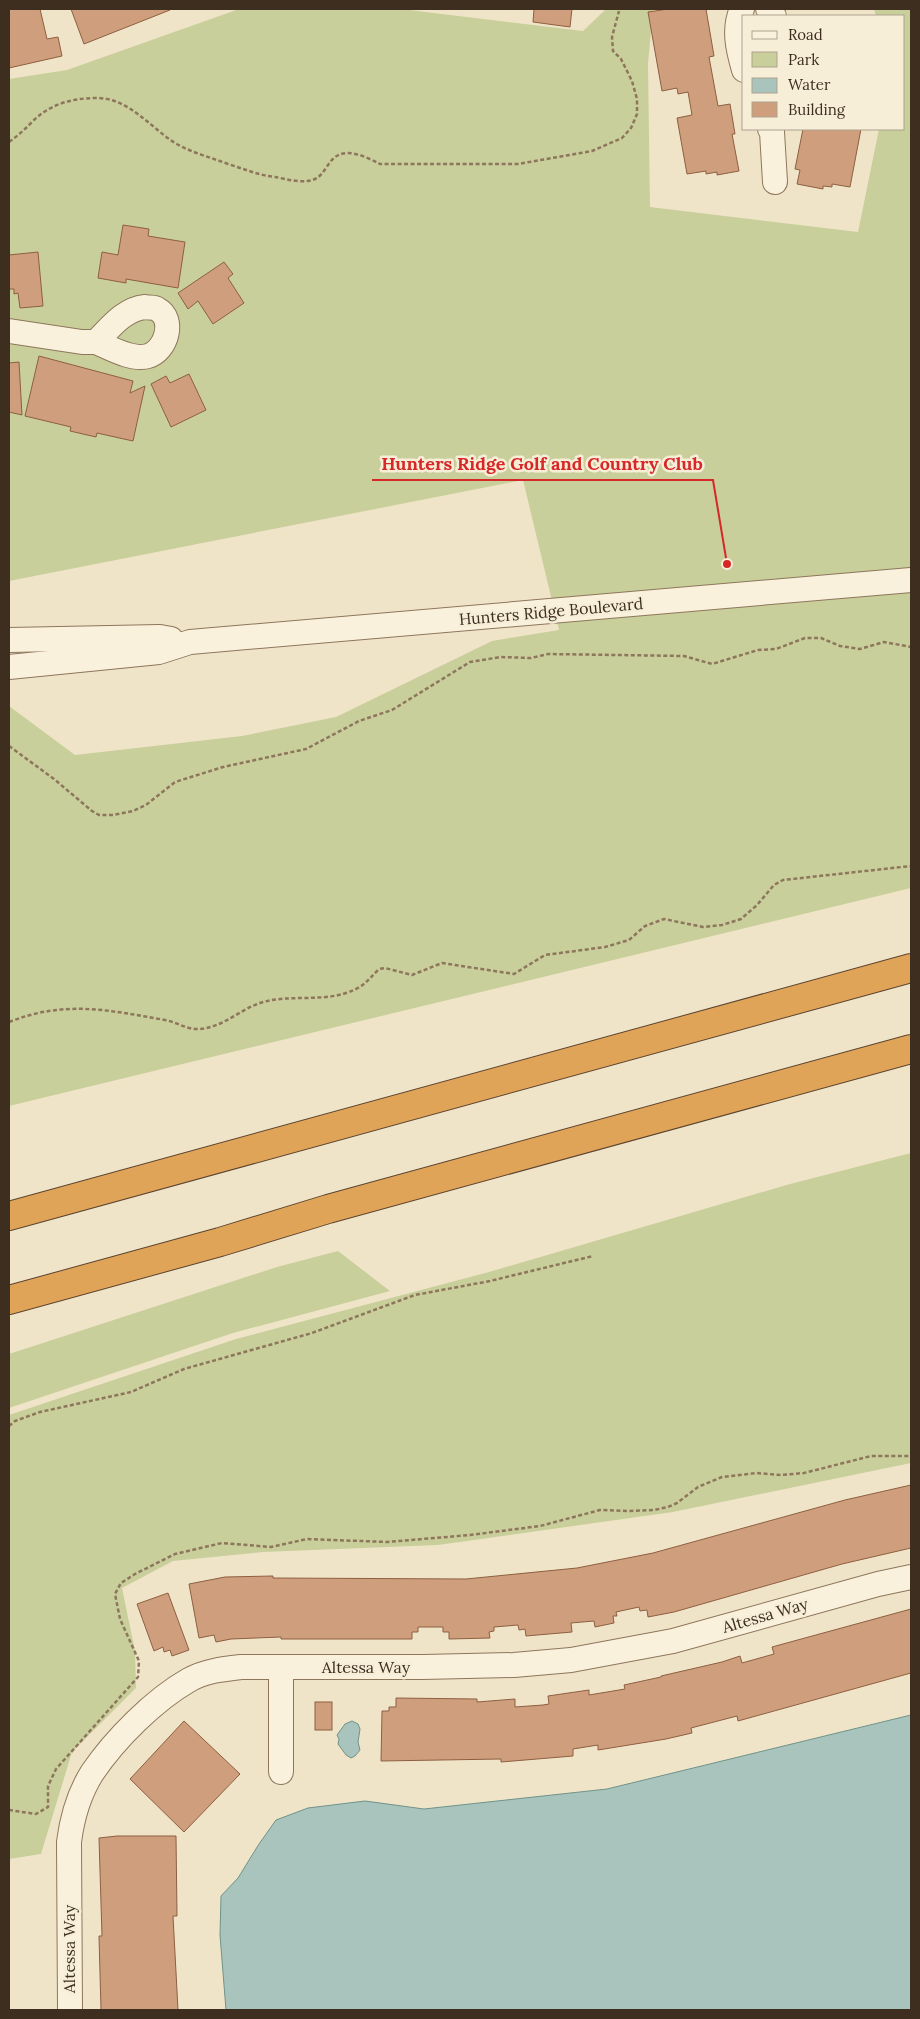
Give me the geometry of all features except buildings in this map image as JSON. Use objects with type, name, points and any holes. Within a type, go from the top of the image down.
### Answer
[{"type":"highway","points":[[9,1216],[911,968]]},
{"type":"highway","points":[[9,1300],[82,1281],[328,1209],[911,1049]]},
{"type":"highway","points":[[9,1196],[165,1174]]},
{"type":"highway","points":[[9,1308],[82,1281]]},
{"type":"street","points":[[742,9],[738,19],[736,37],[742,62]]},
{"type":"street","points":[[772,130],[776,182]]},
{"type":"street","points":[[9,331],[82,342],[96,342]]},
{"type":"street","name":"Hunters Ridge Boulevard","points":[[9,667],[159,652],[190,642],[911,580]]},
{"type":"street","name":"Hunters Ridge Boulevard","points":[[9,640],[160,637],[190,642]]},
{"type":"street","name":"Altessa Way","points":[[70,2010],[69,1842],[72,1820],[81,1795],[92,1774],[121,1738],[143,1715],[190,1680],[216,1670],[241,1667],[505,1665],[571,1660],[673,1641],[878,1584],[911,1577]]},
{"type":"street","points":[[281,1668],[281,1772]]},
{"type":"path","points":[[9,142],[36,118],[52,107],[72,99],[100,98],[115,102],[147,120],[173,141],[191,152],[257,175],[302,181],[317,178],[334,158],[345,153],[362,155],[380,164],[518,164],[592,151],[622,138],[631,128],[637,114],[637,99],[632,81],[621,59],[613,51],[612,37],[619,11]]},
{"type":"path","points":[[9,746],[54,779],[92,811],[99,815],[113,815],[146,806],[175,782],[223,767],[306,749],[359,722],[392,710],[470,662],[501,657],[531,658],[548,654],[684,656],[712,664],[758,650],[776,649],[805,638],[820,638],[840,646],[860,649],[884,642],[911,647]]},
{"type":"path","points":[[9,1022],[32,1013],[52,1010],[101,1009],[174,1022],[187,1028],[211,1027],[261,1003],[344,994],[360,988],[379,969],[386,968],[412,975],[442,963],[514,974],[545,955],[604,947],[629,940],[645,926],[664,919],[702,926],[722,925],[741,919],[774,886],[783,880],[911,866]]},
{"type":"path","points":[[9,1426],[16,1421],[40,1412],[131,1392],[184,1369],[312,1332],[415,1296],[490,1281],[593,1256]]},
{"type":"path","points":[[9,1810],[36,1814],[48,1807],[48,1786],[56,1769],[138,1677],[139,1661],[120,1619],[114,1594],[121,1583],[175,1554],[222,1543],[271,1546],[306,1539],[386,1542],[470,1535],[540,1526],[600,1510],[638,1511],[668,1507],[677,1503],[698,1487],[722,1477],[756,1473],[781,1475],[804,1473],[871,1456],[911,1456]]},
{"type":"green space","points":[[239,9],[401,9],[583,31],[606,9],[653,9],[648,64],[650,207],[858,232],[879,130],[905,130],[905,15],[876,15],[874,9],[911,9],[911,888],[9,1106],[9,706],[75,755],[242,736],[336,717],[492,641],[559,630],[523,480],[9,581],[9,79],[67,70]]},
{"type":"green space","points":[[911,1153],[911,1463],[673,1512],[438,1545],[263,1552],[173,1561],[122,1588],[135,1651],[136,1688],[72,1752],[41,1854],[9,1859],[9,1415],[236,1339],[489,1272],[790,1184]]},
{"type":"green space","points":[[338,1251],[390,1291],[233,1333],[9,1408],[9,1354],[277,1267]]},
{"type":"water","points":[[911,1715],[911,2010],[226,2010],[220,1935],[221,1896],[238,1878],[276,1820],[308,1808],[365,1801],[424,1809],[607,1789]]},
{"type":"water","points":[[352,1721],[358,1724],[360,1729],[358,1742],[360,1750],[351,1758],[346,1755],[338,1744],[339,1739],[337,1735],[345,1724]]},
{"type":"place","name":"Hunters Ridge Golf and Country Club","points":[[727,564]]}]
